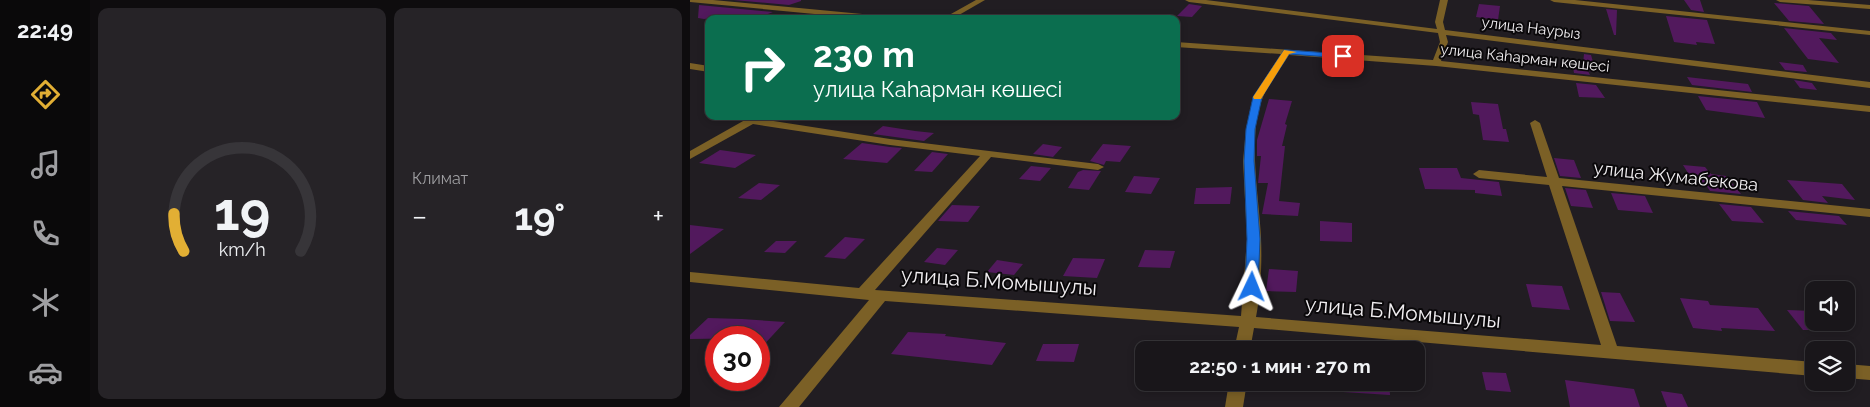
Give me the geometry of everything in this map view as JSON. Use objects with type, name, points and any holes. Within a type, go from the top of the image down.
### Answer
[{"type":"street","points":[[690,0],[851,15]]},
{"type":"street","points":[[953,15],[981,0]]},
{"type":"street","name":"улица Наурыз","points":[[1189,0],[1870,85]]},
{"type":"street","points":[[1436,62],[1444,42],[1439,22],[1444,0]]},
{"type":"street","points":[[1554,0],[1870,34]]},
{"type":"street","points":[[1780,0],[1870,7]]},
{"type":"street","name":"улица Каһарман көшесі","points":[[1180,44],[1436,62],[1869,110]]},
{"type":"street","points":[[1243,341],[1251,303],[1254,239],[1249,161],[1251,129],[1258,97],[1287,52]]},
{"type":"street","points":[[690,66],[705,68]]},
{"type":"street","points":[[690,156],[754,120]]},
{"type":"street","points":[[762,120],[987,155],[1098,167]]},
{"type":"street","points":[[1535,123],[1611,352]]},
{"type":"street","points":[[863,294],[987,155]]},
{"type":"street","name":"улица Жумабекова","points":[[1479,174],[1870,213]]},
{"type":"street","name":"улица Б.Момышулы","points":[[690,277],[863,294],[1246,322],[1805,368]]},
{"type":"street","points":[[788,407],[881,295]]},
{"type":"street","points":[[1855,372],[1870,373]]},
{"type":"street","points":[[1234,407],[1237,391]]},
{"type":"building","points":[[733,0],[801,0],[801,1],[789,5]]},
{"type":"building","points":[[1684,0],[1700,0],[1704,12],[1691,10]]},
{"type":"building","points":[[1774,3],[1809,6],[1824,24],[1789,21]]},
{"type":"building","points":[[1189,4],[1202,6],[1192,17],[1178,15]]},
{"type":"building","points":[[1479,4],[1500,6],[1498,20],[1476,17]]},
{"type":"building","points":[[699,5],[773,12],[765,15],[705,15],[705,19],[698,18]]},
{"type":"building","points":[[1606,9],[1617,10],[1616,35],[1614,35]]},
{"type":"building","points":[[1666,16],[1707,20],[1715,44],[1696,42],[1697,45],[1674,42]]},
{"type":"building","points":[[1784,28],[1831,33],[1837,40],[1819,38],[1839,63],[1808,59]]},
{"type":"building","points":[[1584,54],[1591,55],[1596,72],[1588,71],[1590,75],[1574,73],[1572,62],[1583,64]]},
{"type":"building","points":[[1779,62],[1803,65],[1807,72],[1785,70]]},
{"type":"building","points":[[1687,77],[1748,84],[1752,92],[1692,85]]},
{"type":"building","points":[[1794,80],[1812,83],[1817,90],[1800,88]]},
{"type":"building","points":[[1576,83],[1596,85],[1605,98],[1579,97]]},
{"type":"building","points":[[1698,96],[1757,102],[1765,118],[1706,110]]},
{"type":"building","points":[[1269,99],[1292,101],[1285,124],[1287,125],[1282,146],[1285,146],[1279,201],[1300,203],[1298,216],[1262,214],[1268,183],[1258,183],[1261,156],[1257,156],[1257,140]]},
{"type":"building","points":[[1471,102],[1498,104],[1503,129],[1506,129],[1509,142],[1483,140],[1479,115],[1473,114]]},
{"type":"building","points":[[883,126],[934,133],[924,141],[873,134]]},
{"type":"building","points":[[862,143],[902,148],[887,163],[843,159]]},
{"type":"building","points":[[1043,144],[1062,147],[1053,157],[1033,154]]},
{"type":"building","points":[[1103,144],[1131,146],[1120,162],[1106,161],[1104,165],[1090,161]]},
{"type":"building","points":[[720,150],[756,155],[735,168],[699,163]]},
{"type":"building","points":[[932,152],[948,154],[932,172],[914,171]]},
{"type":"building","points":[[1554,158],[1574,160],[1581,178],[1560,176]]},
{"type":"building","points":[[1683,165],[1705,167],[1711,174],[1726,176],[1741,194],[1710,191],[1706,185],[1695,184]]},
{"type":"building","points":[[1031,166],[1051,168],[1040,181],[1019,179]]},
{"type":"building","points":[[1419,168],[1457,168],[1461,178],[1499,182],[1502,196],[1475,193],[1475,190],[1425,189]]},
{"type":"building","points":[[1083,170],[1101,171],[1089,190],[1068,188],[1078,172]]},
{"type":"building","points":[[1134,176],[1160,178],[1151,194],[1125,192]]},
{"type":"building","points":[[1787,180],[1842,184],[1855,200],[1822,196],[1828,203],[1803,200]]},
{"type":"building","points":[[759,183],[780,185],[761,200],[738,198]]},
{"type":"building","points":[[1232,187],[1230,204],[1194,204],[1196,188]]},
{"type":"building","points":[[1565,188],[1586,190],[1593,208],[1571,206]]},
{"type":"building","points":[[1611,193],[1645,196],[1653,213],[1618,210]]},
{"type":"building","points":[[1719,204],[1751,207],[1764,223],[1732,221]]},
{"type":"building","points":[[952,205],[980,206],[968,222],[938,221]]},
{"type":"building","points":[[1788,211],[1839,216],[1847,225],[1796,220]]},
{"type":"building","points":[[1320,221],[1352,223],[1352,242],[1320,241]]},
{"type":"building","points":[[690,225],[724,229],[690,254]]},
{"type":"building","points":[[845,237],[865,239],[845,259],[824,257]]},
{"type":"building","points":[[776,241],[797,241],[785,253],[764,252]]},
{"type":"building","points":[[937,248],[958,250],[945,265],[924,262]]},
{"type":"building","points":[[1145,250],[1175,251],[1170,268],[1138,267]]},
{"type":"building","points":[[1073,258],[1105,259],[1097,278],[1063,276]]},
{"type":"building","points":[[997,260],[1023,264],[1014,275],[987,272]]},
{"type":"building","points":[[1269,269],[1298,271],[1296,292],[1266,291]]},
{"type":"building","points":[[1526,284],[1562,286],[1570,310],[1532,307]]},
{"type":"building","points":[[1601,292],[1620,293],[1635,322],[1610,321]]},
{"type":"building","points":[[1680,298],[1708,301],[1710,305],[1758,308],[1775,331],[1721,328],[1722,331],[1693,328]]},
{"type":"building","points":[[1787,310],[1805,311],[1805,330]]},
{"type":"building","points":[[708,318],[785,322],[770,338],[770,326],[705,326],[705,339],[690,339],[690,335]]},
{"type":"building","points":[[908,332],[946,334],[945,336],[1006,343],[992,365],[891,354]]},
{"type":"building","points":[[1043,344],[1079,344],[1074,362],[1036,361]]},
{"type":"building","points":[[1482,372],[1506,373],[1511,392],[1486,390]]},
{"type":"building","points":[[1565,380],[1634,389],[1640,407],[1570,407]]},
{"type":"building","points":[[1390,391],[1390,395],[1343,392]]},
{"type":"building","points":[[1661,391],[1682,394],[1688,407],[1667,407]]},
{"type":"slow traffic","points":[[1257,97],[1287,52],[1293,52]]},
{"type":"route","points":[[1252,287],[1254,239],[1249,161],[1251,129],[1258,97],[1287,52],[1343,56]]}]
